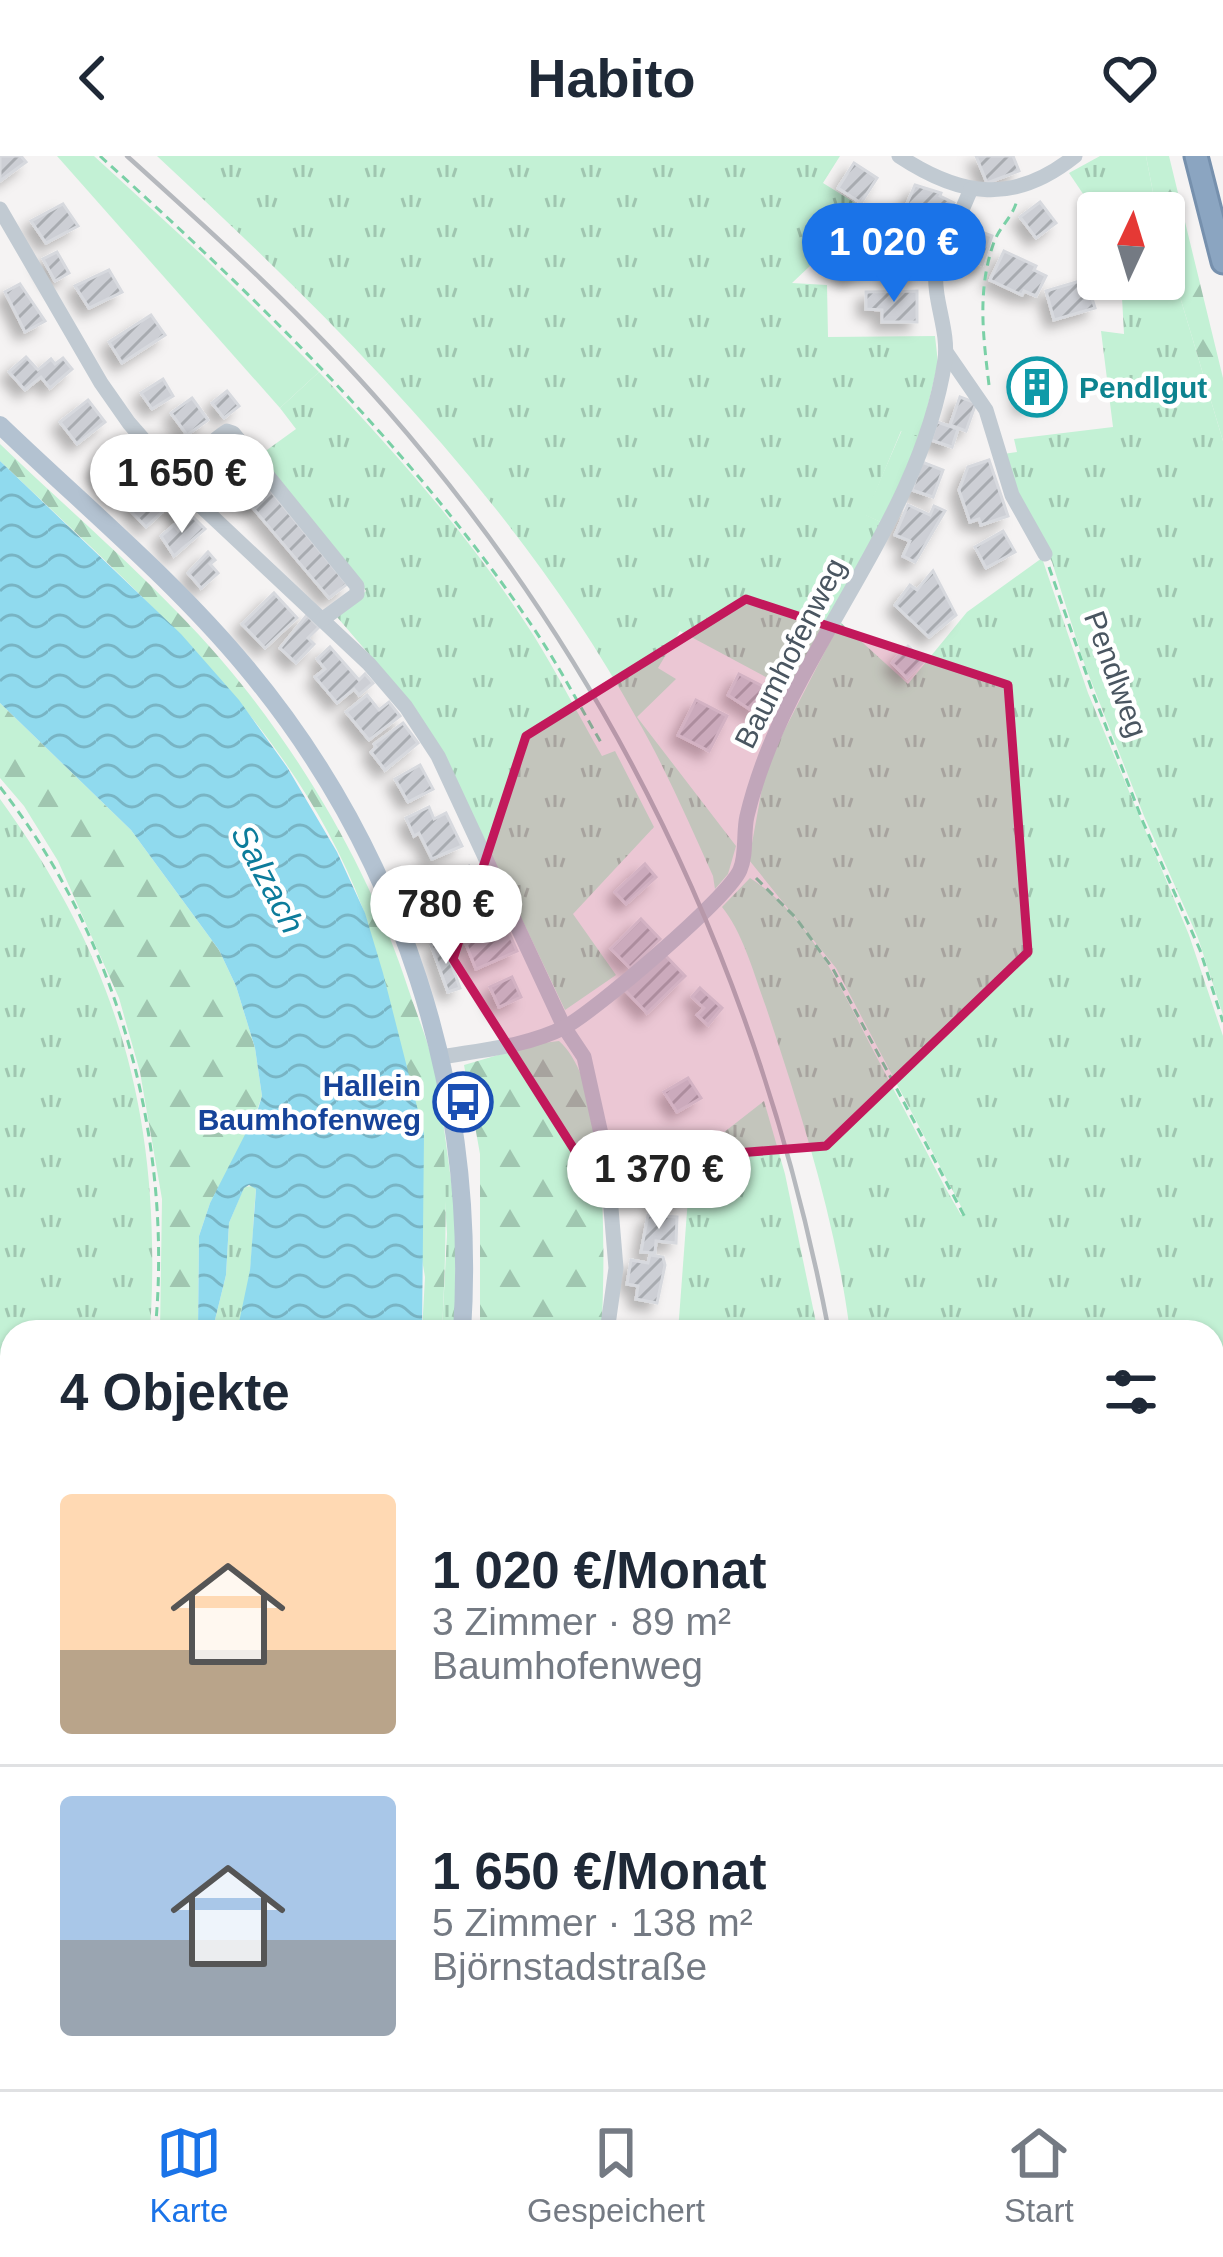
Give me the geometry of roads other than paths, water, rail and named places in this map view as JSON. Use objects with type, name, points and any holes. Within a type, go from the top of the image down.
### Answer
[{"type":"highway","points":[[1196,156],[1223,262]]},
{"type":"main road","points":[[0,424],[198,615],[287,721],[364,843],[413,962],[441,1057],[462,1185],[463,1320]]},
{"type":"street","points":[[898,156],[971,189],[1021,187],[1039,181],[1075,156]]},
{"type":"street","name":"Baumhofenweg","points":[[564,1028],[724,896],[741,867],[746,819],[767,752],[794,693],[899,502],[929,432],[946,352],[937,270],[971,189]]},
{"type":"street","points":[[0,210],[101,383],[180,481],[406,706],[438,756],[564,1028],[584,1057],[607,1161],[616,1268],[609,1320]]},
{"type":"street","points":[[946,352],[986,410],[1012,495],[1045,554]]},
{"type":"street","points":[[180,481],[196,467],[204,446],[227,431],[233,433],[357,586],[357,594],[322,619]]},
{"type":"street","points":[[441,1057],[514,1044],[564,1028]]},
{"type":"water","name":"Salzach","points":[[0,461],[181,634],[239,700],[287,767],[337,852],[365,913],[424,1134],[422,1320],[240,1320],[250,1270],[256,1189],[249,1185],[229,1223],[226,1275],[215,1320],[198,1320],[199,1236],[262,1096],[255,1048],[236,986],[219,950],[131,830],[0,703]]},
{"type":"railway","points":[[127,156],[294,311],[387,410],[470,512],[545,618],[612,728],[671,841],[722,958],[765,1079],[801,1204],[826,1320]]},
{"type":"place","name":"Pendlgut","points":[[1037,387]]},
{"type":"place","name":"Hallein Baumhofenweg","points":[[463,1102]]}]
